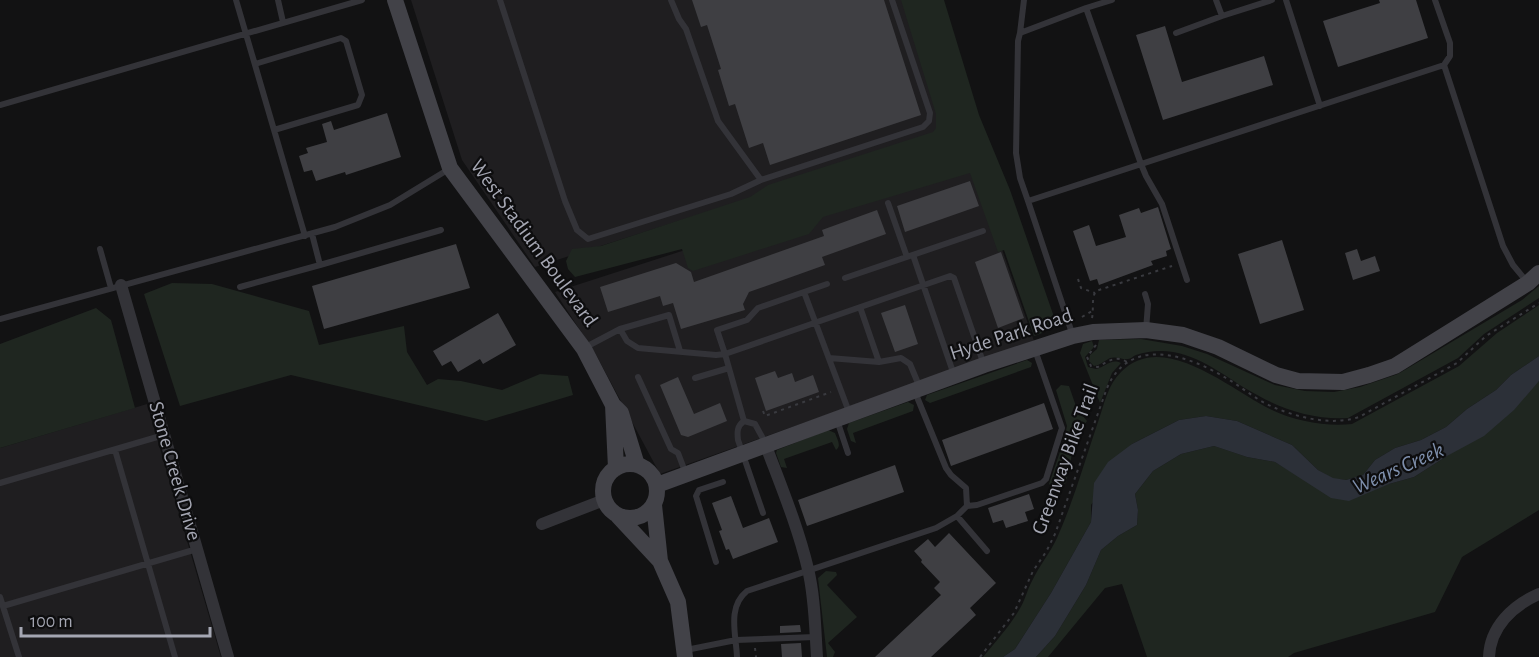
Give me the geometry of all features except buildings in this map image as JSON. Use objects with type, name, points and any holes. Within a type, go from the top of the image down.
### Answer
[{"type":"main road","name":"West Stadium Boulevard","points":[[395,0],[450,168],[584,349],[613,405],[621,413],[637,465]]},
{"type":"main road","name":"Hyde Park Road","points":[[657,485],[844,418],[954,375],[1034,348],[1093,332],[1146,330],[1183,335],[1218,347],[1276,375],[1298,381],[1343,382],[1395,366],[1534,278]]},
{"type":"main road","name":"West Stadium Boulevard","points":[[613,405],[616,468]]},
{"type":"main road","points":[[618,516],[628,519],[639,517],[648,513],[654,505],[658,495],[657,485],[653,476],[646,469],[627,464],[616,468],[607,476],[603,488],[604,500],[609,509],[660,561]]},
{"type":"main road","points":[[654,505],[660,561],[678,602],[685,654]]},
{"type":"street","name":"Stone Creek Drive","points":[[116,286],[164,435],[228,657]]},
{"type":"street","points":[[766,446],[800,538],[809,570],[817,657]]},
{"type":"street","points":[[542,524],[604,500]]},
{"type":"street","points":[[1489,657],[1496,629],[1506,615],[1539,594]]},
{"type":"lane","points":[[236,0],[274,130],[320,265]]},
{"type":"lane","points":[[278,0],[283,22]]},
{"type":"lane","points":[[0,105],[362,0]]},
{"type":"lane","points":[[500,0],[565,201],[578,230],[588,239],[731,194],[761,180],[923,127],[929,121],[930,113],[892,0]]},
{"type":"lane","points":[[670,0],[686,29],[718,121],[761,180]]},
{"type":"lane","points":[[1024,0],[1018,41],[1016,153],[1020,178],[1073,336]]},
{"type":"lane","points":[[1020,33],[1112,0]]},
{"type":"lane","points":[[1216,0],[1222,16]]},
{"type":"lane","points":[[1176,33],[1272,0]]},
{"type":"lane","points":[[1286,0],[1320,106]]},
{"type":"lane","points":[[1028,201],[1444,65],[1450,56],[1450,43],[1436,0]]},
{"type":"lane","points":[[1086,8],[1141,164],[1162,204],[1187,280]]},
{"type":"lane","points":[[255,64],[341,38],[345,41],[362,95],[358,105],[274,130]]},
{"type":"lane","points":[[1444,65],[1503,246],[1513,264],[1534,278]]},
{"type":"lane","points":[[0,319],[335,227],[390,205],[450,168]]},
{"type":"lane","points":[[888,203],[923,285],[954,375]]},
{"type":"lane","points":[[240,287],[441,230]]},
{"type":"lane","points":[[845,278],[983,231]]},
{"type":"lane","points":[[100,249],[116,286]]},
{"type":"lane","points":[[620,329],[631,345],[638,348],[725,354],[950,276],[954,278],[984,365]]},
{"type":"lane","points":[[744,421],[717,330],[747,320],[758,308],[827,284]]},
{"type":"lane","points":[[804,292],[840,388],[848,453]]},
{"type":"lane","points":[[1145,294],[1148,304],[1146,330]]},
{"type":"lane","points":[[860,307],[879,362]]},
{"type":"lane","points":[[584,349],[620,329],[669,315],[680,351]]},
{"type":"lane","points":[[737,657],[734,609],[741,595],[747,591],[936,528],[957,516],[967,506],[977,505],[1042,483],[1046,479],[1062,428],[1034,348]]},
{"type":"lane","points":[[829,358],[879,362],[896,358],[906,360],[912,368],[917,389],[946,468],[951,476],[966,488],[967,506]]},
{"type":"lane","points":[[695,378],[729,368]]},
{"type":"lane","points":[[638,377],[671,449],[678,453],[699,490]]},
{"type":"lane","points":[[744,421],[756,424],[766,446]]},
{"type":"lane","points":[[744,421],[737,430],[742,454],[763,513]]},
{"type":"lane","points":[[0,483],[164,435]]},
{"type":"lane","points":[[115,450],[175,657]]},
{"type":"lane","points":[[716,562],[696,496],[699,490],[723,482]]},
{"type":"lane","points":[[957,516],[987,551]]},
{"type":"lane","points":[[3,606],[197,549]]},
{"type":"lane","points":[[0,597],[19,657]]},
{"type":"lane","points":[[685,654],[736,640],[816,637]]},
{"type":"path","points":[[1078,279],[1081,288],[1095,293],[1182,262]]},
{"type":"path","points":[[1095,293],[1091,321],[1096,344],[1087,357],[1089,364],[1094,367],[1116,358],[1127,362],[1147,354],[1158,353],[1181,358],[1213,370],[1275,408],[1316,419],[1347,421],[1359,417],[1457,363],[1486,336],[1539,303]]},
{"type":"path","points":[[1082,317],[1094,310]]},
{"type":"path","name":"Greenway Bike Trail","points":[[980,657],[1014,613],[1033,571],[1050,543],[1107,388],[1115,373],[1127,362]]},
{"type":"path","points":[[763,411],[765,416],[840,388]]},
{"type":"shaded area","points":[[411,0],[909,0],[947,135],[535,267],[462,160]]},
{"type":"shaded area","points":[[901,0],[944,0],[979,115],[1010,190],[1053,314],[1053,323],[1049,329],[1034,336],[1004,250],[998,252],[970,173],[823,217],[809,234],[693,271],[688,268],[682,249],[575,277],[568,269],[566,261],[572,249],[601,246],[750,197],[768,185],[933,132],[936,128],[936,114]]},
{"type":"shaded area","points":[[970,158],[1034,341],[660,474],[595,353],[555,292]]},
{"type":"shaded area","points":[[172,283],[212,284],[309,311],[319,345],[404,326],[407,352],[427,385],[438,379],[461,381],[502,390],[540,374],[568,376],[573,395],[486,421],[291,375],[180,406],[144,294]]},
{"type":"shaded area","points":[[1539,286],[1539,298],[1484,334],[1458,358],[1348,418],[1325,418],[1280,406],[1196,359],[1173,352],[1150,352],[1130,359],[1110,358],[1094,366],[1089,361],[1090,355],[1097,349],[1099,340],[1141,339],[1182,346],[1207,354],[1275,385],[1305,391],[1334,392],[1360,387],[1398,374],[1522,300]]},
{"type":"shaded area","points":[[1539,305],[1539,356],[1511,375],[1496,390],[1467,409],[1446,427],[1421,440],[1395,448],[1375,460],[1363,475],[1346,480],[1333,479],[1318,470],[1292,445],[1237,421],[1206,416],[1179,420],[1132,444],[1091,505],[1091,522],[1051,593],[1015,649],[1003,657],[983,657],[1019,610],[1030,584],[1057,538],[1113,382],[1121,372],[1138,361],[1157,357],[1177,360],[1218,378],[1281,414],[1322,424],[1352,424],[1459,366],[1497,333]]},
{"type":"shaded area","points":[[96,308],[111,320],[135,408],[0,448],[0,344]]},
{"type":"shaded area","points":[[1092,341],[1094,347],[1085,357],[1088,367],[1096,369],[1111,362],[1121,363],[1112,373],[1100,403],[1080,353],[1083,344]]},
{"type":"shaded area","points":[[1027,360],[1032,363],[1031,367],[930,403],[925,400],[927,395]]},
{"type":"shaded area","points":[[1539,381],[1539,510],[1462,557],[1435,612],[1294,653],[1288,657],[1147,657],[1122,584],[1105,588],[1048,657],[1036,657],[1055,636],[1086,585],[1101,550],[1118,536],[1137,525],[1138,510],[1135,494],[1153,471],[1181,454],[1214,446],[1247,457],[1275,462],[1302,478],[1389,484],[1414,477],[1447,456]]},
{"type":"shaded area","points":[[1061,385],[1069,386],[1077,409],[1087,421],[1075,440],[1066,483],[1056,489],[1049,484],[1067,426],[1056,390]]},
{"type":"shaded area","points":[[908,402],[914,405],[913,411],[853,433],[856,443],[851,441],[847,429],[849,423]]},
{"type":"shaded area","points":[[147,404],[221,657],[0,657],[0,448]]},
{"type":"shaded area","points":[[828,430],[835,433],[839,444],[836,450],[832,442],[784,459],[787,468],[781,467],[777,450]]},
{"type":"shaded area","points":[[826,571],[836,572],[837,575],[827,585],[857,617],[828,643],[835,652],[833,657],[827,657],[818,578]]},
{"type":"water","name":"Wears Creek","points":[[1539,356],[1539,381],[1514,410],[1484,436],[1414,477],[1389,484],[1349,501],[1331,498],[1275,462],[1247,457],[1214,446],[1181,454],[1153,471],[1135,494],[1138,510],[1137,525],[1118,536],[1101,550],[1086,585],[1055,636],[1036,657],[1003,657],[1015,649],[1051,593],[1091,522],[1094,483],[1108,462],[1132,444],[1179,420],[1206,416],[1237,421],[1292,445],[1318,470],[1333,478],[1346,480],[1363,475],[1375,460],[1395,448],[1421,440],[1446,427],[1467,409],[1496,390],[1511,375]]}]
